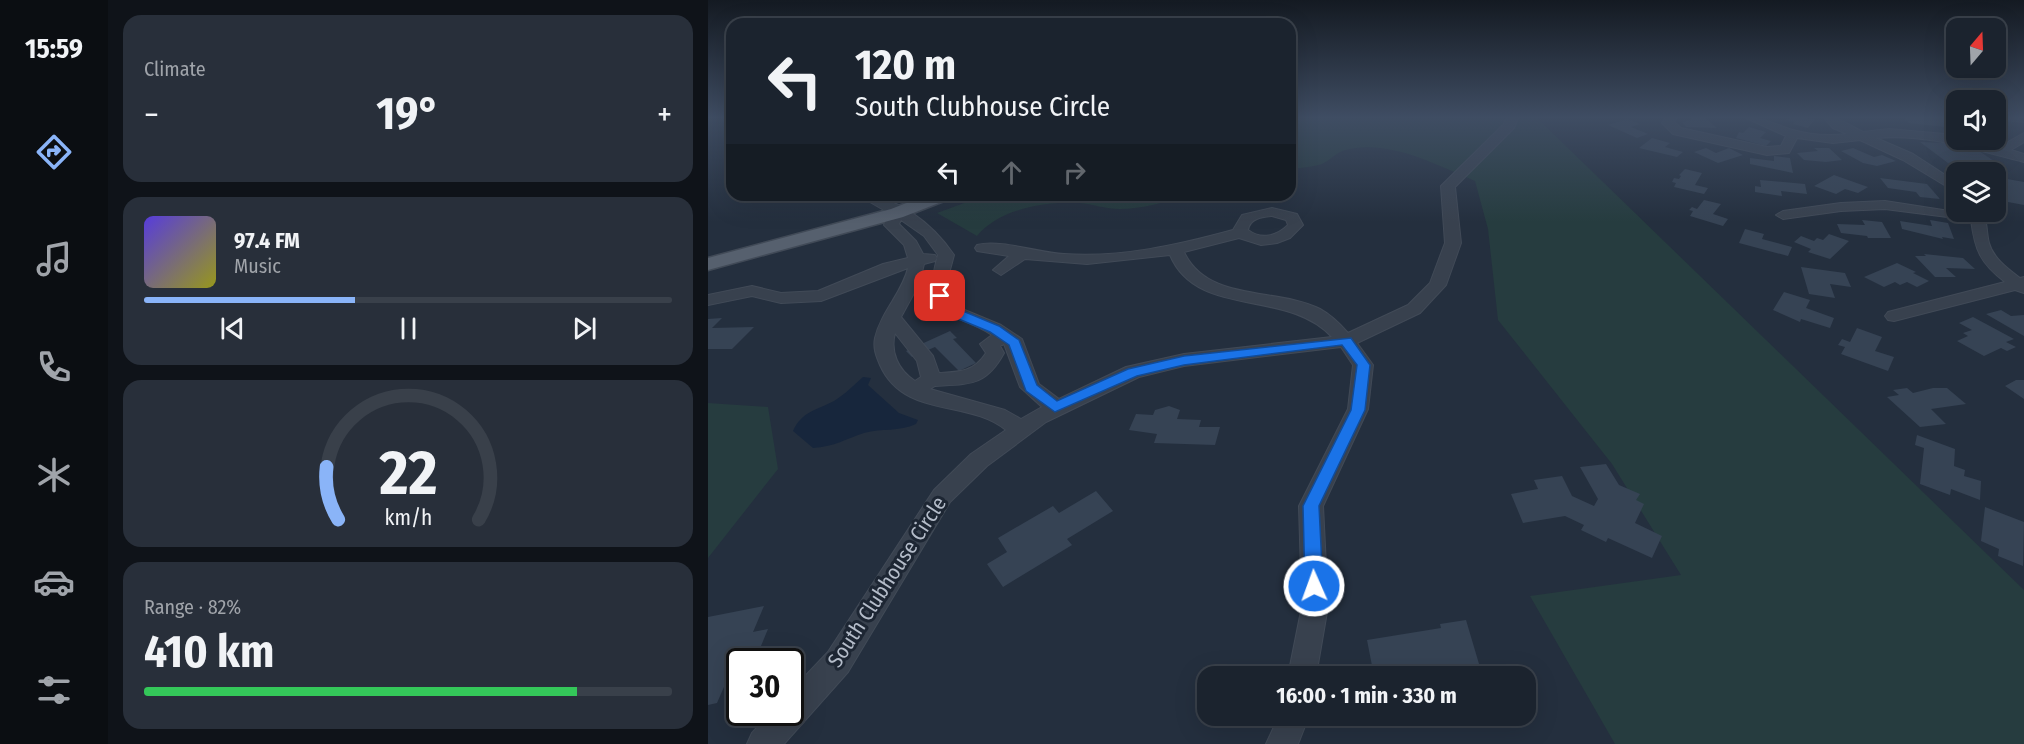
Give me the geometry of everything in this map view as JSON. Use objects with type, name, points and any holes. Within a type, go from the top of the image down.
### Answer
[{"type":"main road","points":[[708,254],[892,210],[908,201]]},
{"type":"main road","points":[[708,264],[923,201]]},
{"type":"street","name":"South Clubhouse Circle","points":[[763,744],[838,662],[942,496],[979,460],[1055,407],[1133,372],[1164,365],[1346,341],[1414,309],[1438,285],[1453,243],[1448,186],[1482,153]]},
{"type":"street","points":[[1902,153],[1946,182]]},
{"type":"street","points":[[876,201],[910,216],[925,226],[946,255]]},
{"type":"street","points":[[1783,215],[1841,207],[1885,205],[1946,211]]},
{"type":"street","points":[[892,210],[891,225],[911,244],[917,260],[914,276],[886,329],[885,355],[900,380],[923,385],[960,381],[987,367],[995,353],[989,344],[1005,336]]},
{"type":"street","points":[[1978,222],[1983,248],[2022,284]]},
{"type":"street","points":[[983,248],[1021,254],[1097,259],[1175,249],[1242,232]]},
{"type":"street","points":[[1175,249],[1184,269],[1207,285],[1303,308],[1322,318],[1346,341],[1364,365],[1358,410],[1311,506],[1315,606],[1304,666]]},
{"type":"street","points":[[1001,270],[1021,254]]},
{"type":"street","points":[[708,300],[752,291],[781,298],[821,296],[889,267],[946,255]]},
{"type":"street","points":[[946,255],[939,281],[940,296],[948,310],[995,329],[1015,343],[1030,387],[1055,407]]},
{"type":"street","points":[[1894,316],[1961,296],[2022,284]]},
{"type":"street","points":[[892,317],[926,360],[924,396],[1000,415],[1020,430]]},
{"type":"street","points":[[1282,744],[1290,726]]},
{"type":"green space","points":[[1296,153],[1338,153],[1322,164],[1296,168]]},
{"type":"green space","points":[[1402,153],[1573,153],[2024,590],[2024,744],[1615,744],[1530,596],[1681,575],[1612,464],[1498,320],[1488,229],[1475,181]]},
{"type":"green space","points":[[970,201],[1167,201],[1128,209],[1079,203],[1038,205],[997,219],[977,236],[937,213]]},
{"type":"green space","points":[[708,403],[768,407],[778,469],[708,558]]},
{"type":"water","points":[[863,377],[871,378],[868,385],[899,413],[918,420],[916,424],[864,433],[833,444],[813,448],[793,431],[805,415],[838,399]]},
{"type":"building","points":[[1659,153],[1682,153],[1677,157]]},
{"type":"building","points":[[1696,153],[1738,153],[1743,155],[1718,163]]},
{"type":"building","points":[[1797,153],[1834,153],[1842,160],[1826,162],[1804,160]]},
{"type":"building","points":[[1844,153],[1864,153],[1874,157],[1882,155],[1896,161],[1877,166],[1863,163]]},
{"type":"building","points":[[1934,153],[1982,153],[1996,162],[1947,162]]},
{"type":"building","points":[[1774,156],[1790,158],[1793,173],[1750,164],[1750,158],[1774,161]]},
{"type":"building","points":[[1685,169],[1702,173],[1695,185],[1708,188],[1704,194],[1674,187],[1676,183],[1672,182],[1674,178],[1679,179],[1681,176],[1679,175]]},
{"type":"building","points":[[1834,175],[1868,187],[1858,193],[1845,189],[1836,194],[1814,186]]},
{"type":"building","points":[[1880,178],[1927,184],[1940,199],[1920,197],[1916,192],[1888,188]]},
{"type":"building","points":[[2006,179],[2024,182],[2024,205],[2008,202]]},
{"type":"building","points":[[1760,180],[1805,184],[1807,194],[1781,191],[1782,196],[1755,192],[1755,186],[1761,187]]},
{"type":"building","points":[[1704,200],[1721,204],[1713,214],[1728,219],[1723,226],[1690,216],[1693,211],[1689,210],[1692,207],[1697,209]]},
{"type":"building","points":[[1862,220],[1882,222],[1891,238],[1868,238],[1841,233],[1837,224],[1865,225]]},
{"type":"building","points":[[1930,220],[1948,223],[1954,239],[1942,237],[1943,239],[1902,229],[1900,221],[1932,226]]},
{"type":"building","points":[[1745,229],[1764,234],[1762,239],[1792,247],[1788,256],[1739,243]]},
{"type":"building","points":[[1829,234],[1849,241],[1830,259],[1808,252],[1811,249],[1794,242],[1801,236],[1814,241],[1817,238],[1823,240]]},
{"type":"building","points":[[1924,254],[1963,258],[1975,269],[1946,268],[1956,277],[1935,277],[1915,256],[1926,256]]},
{"type":"building","points":[[1897,263],[1929,281],[1917,287],[1907,282],[1900,285],[1895,282],[1884,287],[1864,277]]},
{"type":"building","points":[[1801,267],[1845,273],[1851,287],[1830,284],[1835,298],[1809,294]]},
{"type":"building","points":[[1784,292],[1810,300],[1806,308],[1834,318],[1830,328],[1801,319],[1800,322],[1773,310]]},
{"type":"building","points":[[2001,310],[2011,316],[2024,315],[2024,336],[1986,314]]},
{"type":"building","points":[[1973,317],[2014,339],[2006,342],[2016,347],[2007,351],[2001,348],[1984,356],[1957,341],[1968,336],[1963,333],[1972,330],[1959,323]]},
{"type":"building","points":[[722,318],[712,328],[754,327],[732,349],[708,349],[708,319]]},
{"type":"building","points":[[1857,328],[1882,337],[1875,351],[1894,357],[1888,371],[1841,354],[1845,347],[1838,345],[1842,339],[1850,342]]},
{"type":"building","points":[[950,331],[957,338],[953,339],[976,363],[959,371],[935,347],[912,357],[906,351]]},
{"type":"building","points":[[2016,380],[2024,380],[2024,399],[2005,386]]},
{"type":"building","points":[[1907,388],[1913,393],[1933,388],[1947,388],[1966,404],[1931,409],[1946,424],[1920,427],[1887,397],[1899,395],[1893,390]]},
{"type":"building","points":[[1169,406],[1180,410],[1177,419],[1201,420],[1199,427],[1220,427],[1215,445],[1154,443],[1157,434],[1129,430],[1136,414],[1153,415],[1155,410]]},
{"type":"building","points":[[1917,435],[1955,449],[1954,466],[1965,470],[1964,476],[1981,481],[1980,500],[1951,489],[1950,495],[1920,484],[1924,448],[1915,445]]},
{"type":"building","points":[[1606,464],[1619,485],[1640,494],[1636,500],[1644,504],[1635,523],[1662,536],[1652,558],[1608,538],[1606,542],[1581,530],[1584,525],[1565,516],[1523,523],[1511,494],[1538,489],[1534,480],[1562,476],[1572,496],[1594,506],[1598,499],[1580,467]]},
{"type":"building","points":[[1096,491],[1113,511],[1067,539],[1072,545],[1003,587],[987,564],[1007,552],[998,538],[1053,506],[1059,513]]},
{"type":"building","points":[[1985,507],[2024,522],[2023,566],[1998,556],[1999,549],[1981,541]]},
{"type":"building","points":[[764,606],[753,632],[768,629],[761,646],[726,648],[726,682],[717,703],[708,705],[708,617]]},
{"type":"building","points":[[1466,620],[1480,666],[1372,666],[1367,640],[1441,628],[1440,624]]},
{"type":"route","points":[[940,296],[948,310],[995,329],[1015,343],[1030,387],[1055,407],[1133,372],[1184,360],[1346,341],[1364,365],[1358,410],[1311,506],[1314,586]]}]
